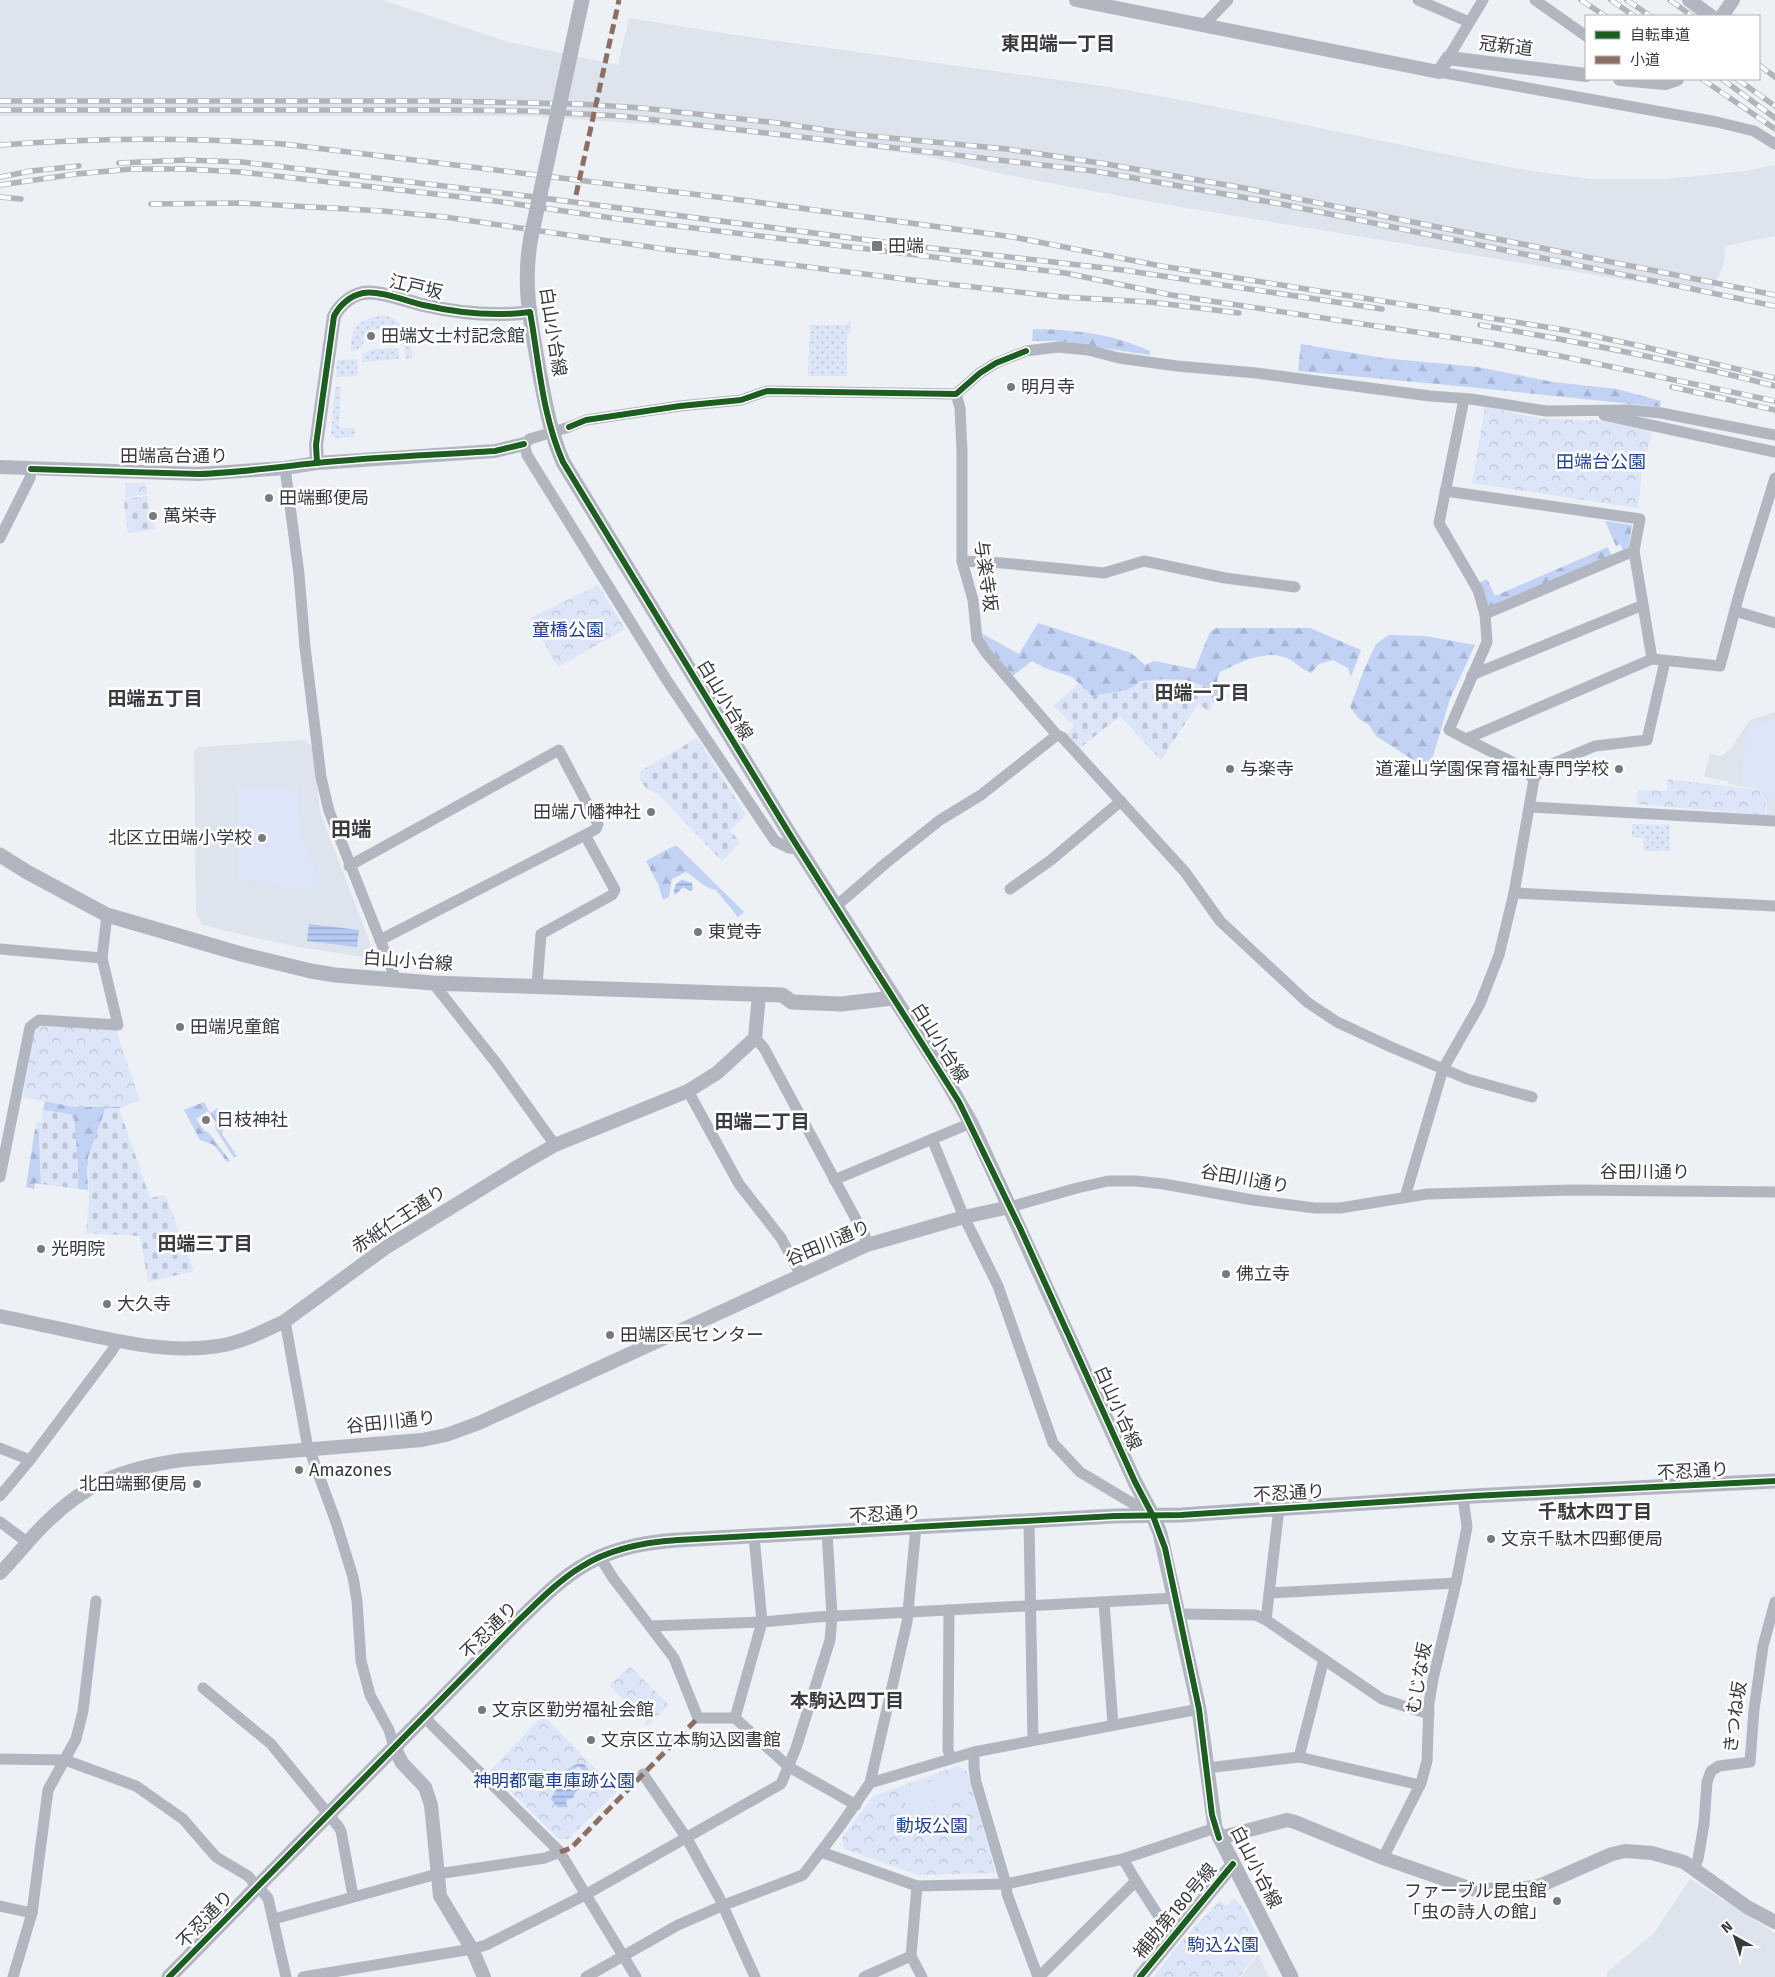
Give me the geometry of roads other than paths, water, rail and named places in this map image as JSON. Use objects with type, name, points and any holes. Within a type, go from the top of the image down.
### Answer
[{"type":"main road","name":"白山小台線","points":[[582,0],[526,267],[530,312],[553,440],[563,462],[798,849],[944,1076],[971,1123],[1135,1482],[1153,1516],[1164,1548],[1199,1709],[1217,1833],[1291,1977]]},
{"type":"main road","name":"白山小台線","points":[[0,856],[107,915],[241,954],[311,971],[433,983],[782,995],[792,1002],[841,1004],[893,998]]},
{"type":"main road","name":"不忍通り","points":[[169,1977],[534,1606],[569,1575],[600,1557],[613,1552],[652,1542],[1153,1516],[1463,1496],[1775,1481]]},
{"type":"street","points":[[1076,0],[1120,4],[1204,25],[1434,71],[1717,122],[1754,131],[1775,144]]},
{"type":"street","points":[[1204,25],[1228,0]]},
{"type":"street","points":[[1418,0],[1469,22]]},
{"type":"street","points":[[1434,71],[1448,58],[1483,0]]},
{"type":"street","points":[[1535,0],[1585,35]]},
{"type":"street","points":[[1689,0],[1710,15]]},
{"type":"street","points":[[1723,15],[1733,0]]},
{"type":"street","name":"冠新道","points":[[1448,58],[1585,74]]},
{"type":"street","points":[[1634,80],[1665,83],[1674,80]]},
{"type":"street","name":"江戸坂","points":[[317,463],[316,445],[334,316],[338,309],[352,297],[372,292],[423,305],[473,313],[513,314],[530,312]]},
{"type":"street","points":[[798,849],[779,844],[766,830],[642,641],[527,455],[527,442],[586,420],[680,406],[741,400],[767,391],[956,394],[980,373],[996,363],[1026,351],[1058,347],[1088,350],[1118,358],[1177,366],[1256,373],[1546,411],[1630,410],[1661,413],[1775,435]]},
{"type":"street","name":"与楽寺坂","points":[[956,394],[960,408],[962,450],[962,561],[973,600],[976,632],[981,647],[1057,735],[1062,737],[1122,801],[1185,872],[1220,921],[1293,990],[1337,1022],[1468,1079],[1532,1097]]},
{"type":"street","points":[[1464,399],[1438,523],[1478,590],[1485,614],[1487,642],[1449,730],[1518,766],[1534,779]]},
{"type":"street","points":[[1582,410],[1775,452]]},
{"type":"street","name":"田端高台通り","points":[[0,467],[198,474],[285,468],[317,463],[495,451],[527,442]]},
{"type":"street","points":[[285,468],[299,574],[305,647],[321,776],[329,811],[349,866],[396,980]]},
{"type":"street","points":[[0,538],[30,478],[31,469]]},
{"type":"street","points":[[1466,739],[1652,659],[1720,666],[1775,478]]},
{"type":"street","points":[[1446,491],[1640,519],[1634,551],[1652,659]]},
{"type":"street","points":[[1485,614],[1634,551]]},
{"type":"street","points":[[962,561],[1104,573],[1144,561],[1225,578],[1295,587]]},
{"type":"street","points":[[1472,675],[1643,605]]},
{"type":"street","points":[[1735,611],[1775,623]]},
{"type":"street","points":[[1405,1197],[1443,1069],[1480,1004],[1499,955],[1514,893],[1534,779],[1542,768],[1595,746],[1647,740],[1666,661]]},
{"type":"street","points":[[835,907],[940,820],[982,795],[1057,735]]},
{"type":"street","points":[[349,866],[559,750],[598,824],[596,829],[585,835],[380,940]]},
{"type":"street","points":[[1010,889],[1050,860],[1122,801]]},
{"type":"street","points":[[1530,807],[1775,821]]},
{"type":"street","points":[[537,986],[541,934],[612,895],[614,890],[585,835]]},
{"type":"street","points":[[1514,893],[1775,906]]},
{"type":"street","points":[[0,1177],[30,1027],[39,1020],[118,1025],[102,958],[107,915]]},
{"type":"street","points":[[0,949],[102,958]]},
{"type":"street","points":[[433,983],[498,1064],[555,1144]]},
{"type":"street","points":[[759,995],[756,1038],[764,1048],[865,1236],[867,1245]]},
{"type":"street","name":"赤紙仁王通り","points":[[0,1316],[154,1347],[185,1348],[217,1346],[237,1342],[285,1321],[385,1248],[555,1144],[688,1091],[717,1073],[756,1038]]},
{"type":"street","points":[[688,1091],[739,1184],[781,1238],[801,1275]]},
{"type":"street","points":[[0,1110],[12,1110]]},
{"type":"street","points":[[834,1180],[971,1123]]},
{"type":"street","points":[[932,1139],[964,1217],[998,1286],[1054,1443],[1080,1472],[1153,1516]]},
{"type":"street","name":"谷田川通り","points":[[0,1572],[27,1542],[72,1499],[94,1484],[125,1472],[151,1464],[182,1460],[422,1440],[446,1435],[466,1428],[867,1245],[964,1217],[1010,1207],[1077,1188],[1108,1182],[1136,1181],[1314,1208],[1340,1208],[1428,1194],[1573,1190],[1775,1192]]},
{"type":"street","points":[[285,1321],[310,1449],[353,1577],[357,1601],[361,1662],[370,1695],[390,1730],[394,1747],[402,1762],[425,1787],[431,1805],[440,1896],[472,1949],[484,1977]]},
{"type":"street","points":[[0,1496],[30,1460],[118,1341]]},
{"type":"street","points":[[0,1448],[30,1460]]},
{"type":"street","name":"むじな坂","points":[[1383,1858],[1420,1784],[1427,1761],[1433,1679],[1456,1583],[1467,1526],[1463,1496]]},
{"type":"street","points":[[1266,1620],[1279,1508]]},
{"type":"street","points":[[0,1522],[27,1542]]},
{"type":"street","points":[[1029,1522],[1033,1740]]},
{"type":"street","points":[[586,1977],[678,1925],[803,1874],[856,1805],[870,1783],[908,1612],[916,1528]]},
{"type":"street","points":[[304,1977],[472,1949],[486,1945],[585,1895],[781,1784],[789,1767],[830,1640],[832,1616],[827,1532]]},
{"type":"street","points":[[735,1718],[762,1622],[754,1536]]},
{"type":"street","points":[[600,1557],[613,1578],[674,1658],[698,1718],[735,1718],[789,1767],[856,1805]]},
{"type":"street","points":[[1269,1593],[1456,1583]]},
{"type":"street","points":[[13,1977],[32,1913],[48,1790],[76,1739],[84,1711],[96,1601]]},
{"type":"street","points":[[1104,1602],[1113,1725]]},
{"type":"street","points":[[650,1626],[762,1622],[832,1616],[1104,1602],[1177,1606],[1256,1615],[1382,1698],[1429,1714]]},
{"type":"street","name":"きつね坂","points":[[1694,1868],[1698,1860],[1704,1824],[1709,1774],[1719,1766],[1750,1762],[1754,1710],[1770,1637],[1775,1602]]},
{"type":"street","points":[[949,1610],[948,1750],[951,1758]]},
{"type":"street","points":[[1299,1757],[1324,1659]]},
{"type":"street","points":[[203,1688],[271,1744],[329,1814],[341,1831],[353,1896]]},
{"type":"street","points":[[870,1783],[889,1779],[974,1752],[1199,1709]]},
{"type":"street","points":[[424,1717],[560,1852],[636,1977]]},
{"type":"street","points":[[974,1752],[976,1782],[1006,1884],[1007,1894],[1038,1977],[1136,1881]]},
{"type":"street","points":[[1207,1768],[1299,1757],[1420,1784]]},
{"type":"street","points":[[0,1760],[65,1760],[136,1786],[183,1819],[216,1857],[248,1876],[268,1898],[286,1977]]},
{"type":"street","points":[[643,1774],[686,1837],[724,1905],[755,1977]]},
{"type":"street","points":[[821,1852],[917,1886],[1006,1884],[1123,1859],[1217,1833],[1287,1820],[1310,1827],[1383,1858],[1476,1890],[1519,1889],[1539,1886],[1612,1854],[1625,1851],[1652,1853],[1684,1862],[1747,1907],[1775,1922]]},
{"type":"street","points":[[274,1919],[437,1874],[545,1858],[560,1852]]},
{"type":"street","points":[[1123,1859],[1167,1929],[1174,1935]]},
{"type":"street","name":"補助第180号線","points":[[1140,1977],[1233,1864]]},
{"type":"street","points":[[917,1886],[911,1956],[922,1977]]},
{"type":"street","points":[[0,1906],[32,1913]]},
{"type":"street","points":[[864,1977],[911,1956]]},
{"type":"railway","points":[[1581,0],[1604,15]]},
{"type":"railway","points":[[1611,0],[1633,15]]},
{"type":"railway","points":[[1627,0],[1649,15]]},
{"type":"railway","points":[[1670,0],[1691,15]]},
{"type":"railway","points":[[1760,66],[1775,77]]},
{"type":"railway","points":[[1703,80],[1775,129]]},
{"type":"railway","points":[[1723,80],[1775,118]]},
{"type":"railway","points":[[1738,80],[1775,106]]},
{"type":"railway","points":[[0,101],[445,101],[578,104],[642,108],[778,123],[859,135],[1007,149],[1100,163],[1244,188],[1775,295]]},
{"type":"railway","points":[[0,110],[447,110],[529,111],[620,116],[1094,171],[1281,204],[1775,306]]},
{"type":"railway","points":[[0,145],[141,139],[283,144],[741,200],[1013,237],[1161,266],[1565,330],[1775,378]]},
{"type":"railway","points":[[119,163],[186,160],[242,162],[503,193],[922,247],[1123,270],[1382,309]]},
{"type":"railway","points":[[0,177],[31,171],[79,166]]},
{"type":"railway","points":[[0,185],[76,174],[131,169],[185,169],[240,172],[488,200],[619,219],[1065,273],[1171,295],[1482,342],[1560,356],[1775,401]]},
{"type":"railway","points":[[0,197],[21,199]]},
{"type":"railway","points":[[151,204],[240,203],[383,211],[445,217],[664,249],[920,281],[1062,297],[1150,302],[1239,313]]},
{"type":"railway","points":[[1480,325],[1702,368],[1775,386]]},
{"type":"railway","points":[[1672,387],[1775,410]]},
{"type":"place","name":"田端","points":[[877,246]]},
{"type":"place","name":"田端文士村記念館","points":[[371,336]]},
{"type":"place","name":"明月寺","points":[[1011,387]]},
{"type":"place","name":"田端郵便局","points":[[269,498]]},
{"type":"place","name":"萬栄寺","points":[[153,516]]},
{"type":"place","name":"与楽寺","points":[[1230,769]]},
{"type":"place","name":"道灌山学園保育福祉専門学校","points":[[1619,769]]},
{"type":"place","name":"田端八幡神社","points":[[651,812]]},
{"type":"place","name":"北区立田端小学校","points":[[262,838]]},
{"type":"place","name":"東覚寺","points":[[698,932]]},
{"type":"place","name":"田端児童館","points":[[180,1027]]},
{"type":"place","name":"日枝神社","points":[[206,1120]]},
{"type":"place","name":"光明院","points":[[41,1249]]},
{"type":"place","name":"佛立寺","points":[[1226,1274]]},
{"type":"place","name":"大久寺","points":[[107,1304]]},
{"type":"place","name":"田端区民センター","points":[[610,1335]]},
{"type":"place","name":"Amazones","points":[[299,1470]]},
{"type":"place","name":"北田端郵便局","points":[[197,1484]]},
{"type":"place","name":"文京千駄木四郵便局","points":[[1491,1539]]},
{"type":"place","name":"文京区勤労福祉会館","points":[[482,1710]]},
{"type":"place","name":"文京区立本駒込図書館","points":[[591,1740]]},
{"type":"place","name":"ファーブル昆虫館 「虫の詩人の館」","points":[[1557,1901]]},
{"type":"district","name":"東田端一丁目","points":[[1058,43]]},
{"type":"district","name":"田端一丁目","points":[[1202,692]]},
{"type":"district","name":"田端五丁目","points":[[155,698]]},
{"type":"district","name":"田端","points":[[351,829]]},
{"type":"district","name":"田端二丁目","points":[[762,1121]]},
{"type":"district","name":"田端三丁目","points":[[205,1243]]},
{"type":"district","name":"千駄木四丁目","points":[[1595,1511]]},
{"type":"district","name":"本駒込四丁目","points":[[847,1700]]},
{"type":"park label","name":"田端台公園","points":[[1601,462]]},
{"type":"park label","name":"童橋公園","points":[[568,630]]},
{"type":"park label","name":"神明都電車庫跡公園","points":[[554,1781]]},
{"type":"park label","name":"動坂公園","points":[[932,1826]]},
{"type":"park label","name":"駒込公園","points":[[1223,1945]]}]
